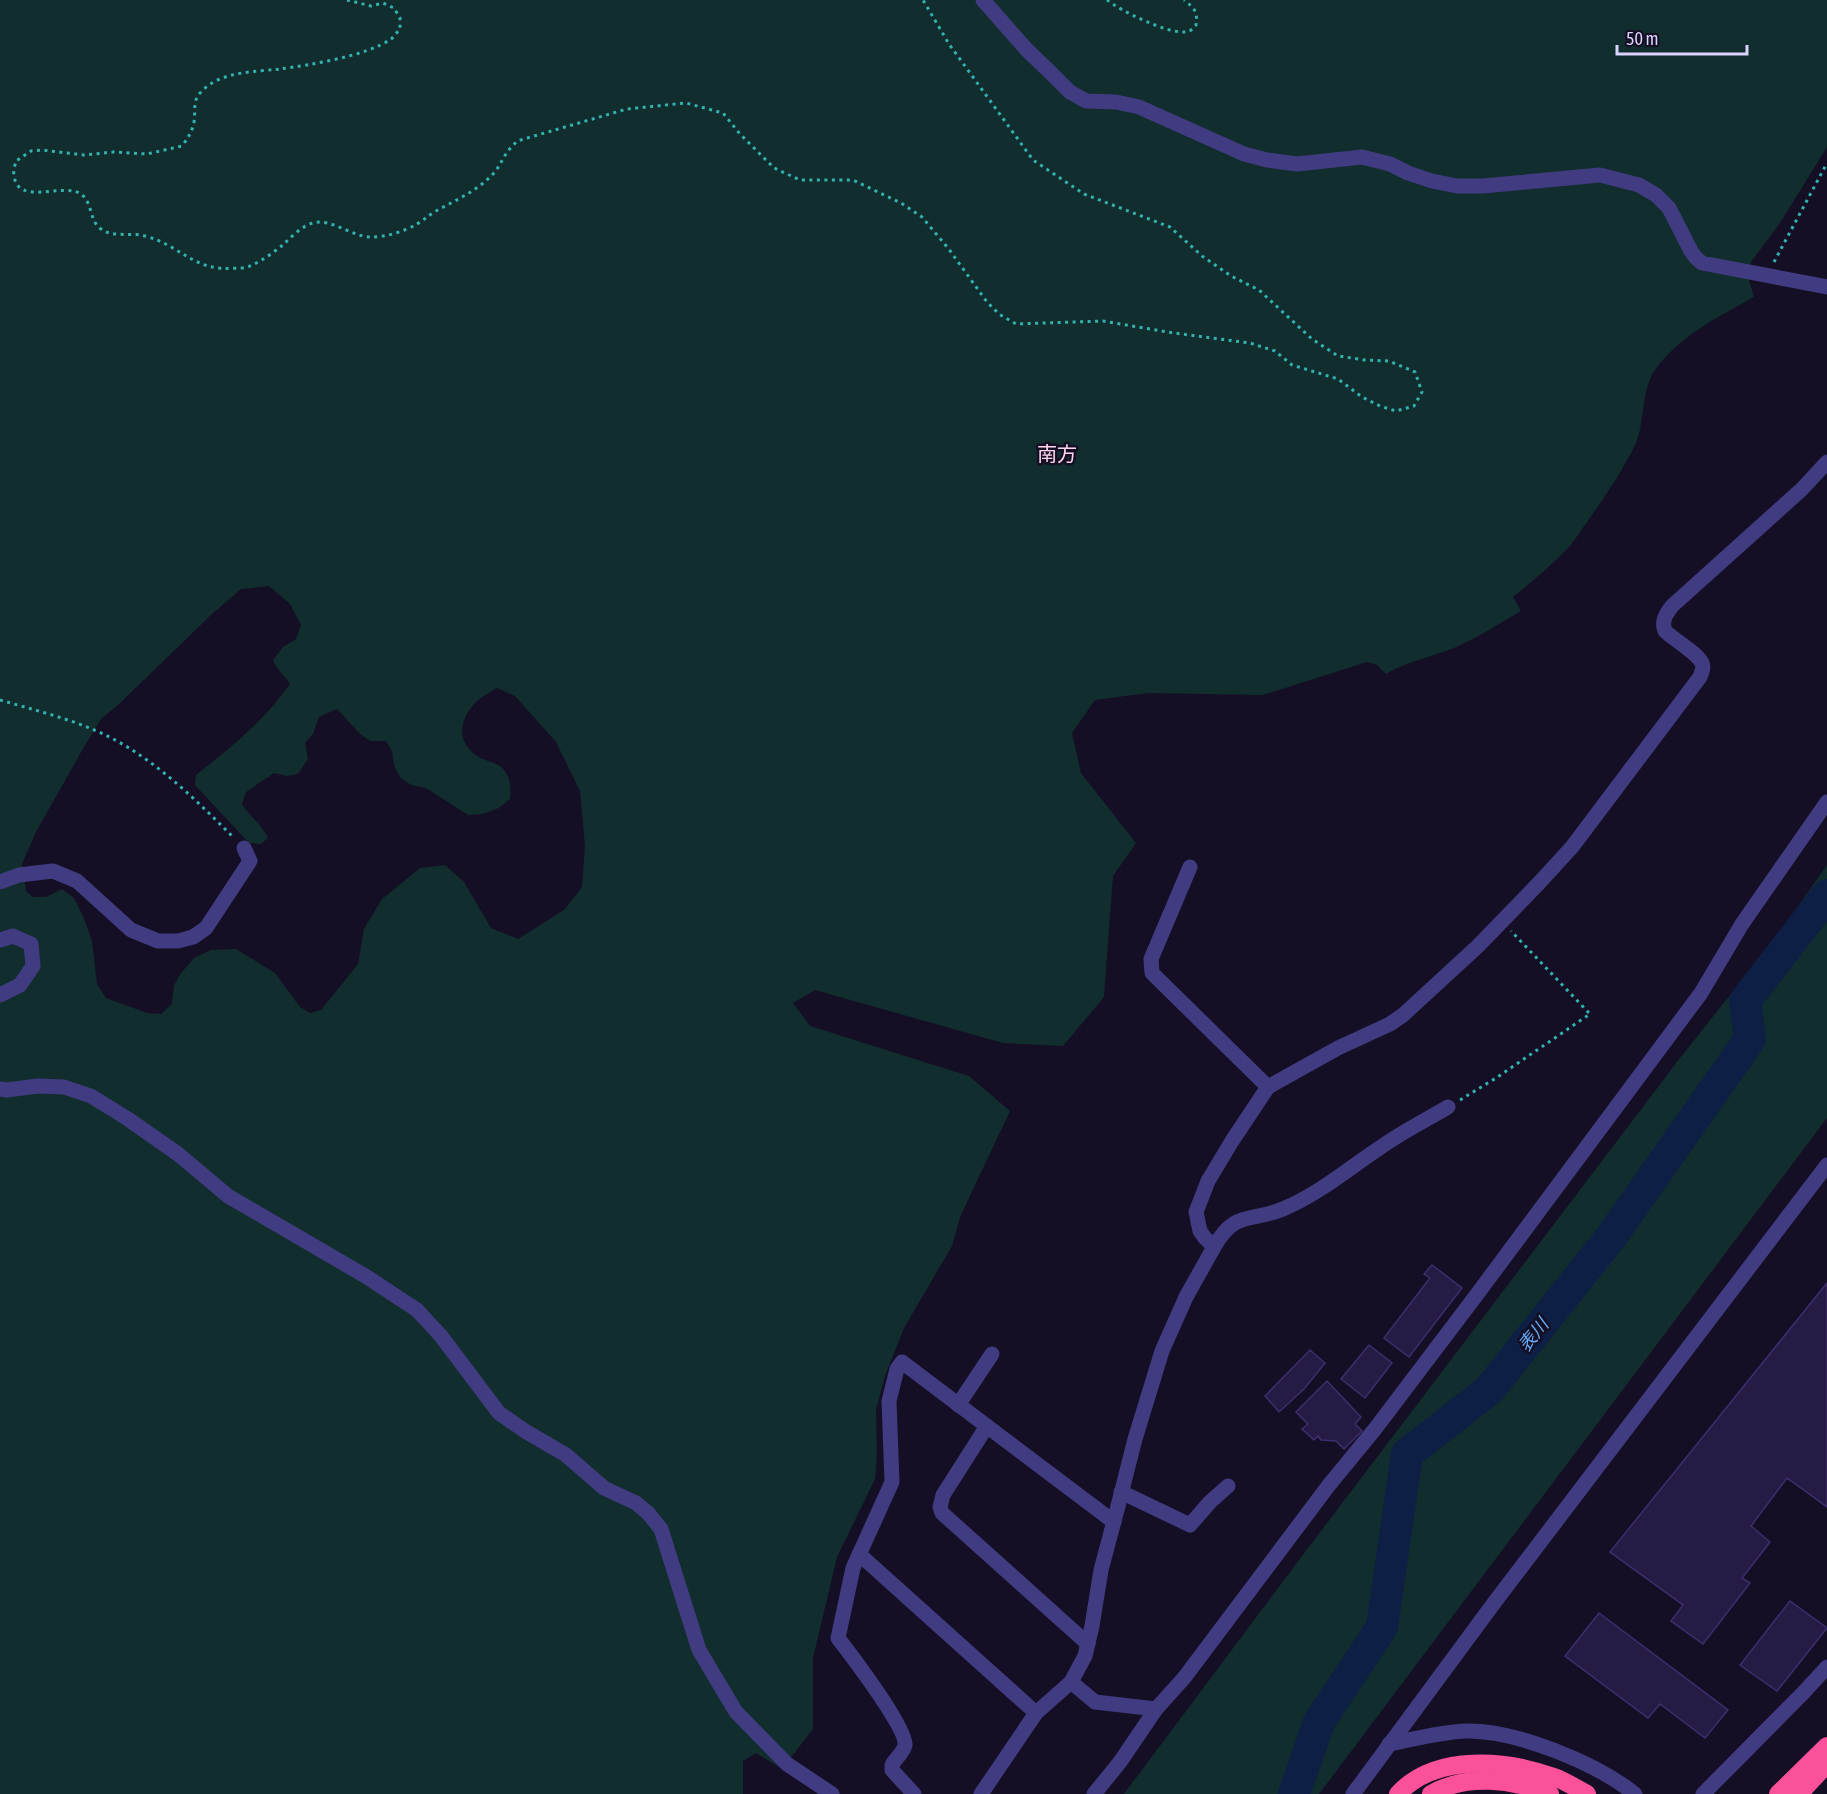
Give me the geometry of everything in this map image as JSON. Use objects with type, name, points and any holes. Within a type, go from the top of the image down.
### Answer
[{"type":"highway","points":[[1778,1794],[1827,1746]]},
{"type":"highway","points":[[1398,1794],[1405,1786],[1432,1771],[1461,1764],[1503,1765],[1532,1770],[1557,1778],[1587,1794]]},
{"type":"highway","points":[[1799,1794],[1827,1764]]},
{"type":"highway","points":[[1431,1794],[1441,1788],[1470,1782],[1501,1781],[1550,1794]]},
{"type":"street","points":[[983,0],[1027,50],[1070,92],[1086,101],[1116,102],[1139,107],[1244,154],[1268,160],[1297,164],[1362,157],[1390,164],[1432,181],[1457,186],[1600,175],[1639,185],[1656,195],[1669,208],[1688,245],[1702,263],[1827,287]]},
{"type":"street","points":[[1214,1247],[1200,1231],[1196,1212],[1208,1182],[1268,1087],[1338,1048],[1403,1016],[1539,884],[1572,847],[1700,677],[1703,669],[1702,663],[1665,631],[1663,620],[1667,612],[1802,489],[1827,462]]},
{"type":"street","points":[[1094,1794],[1120,1762],[1156,1709],[1184,1678],[1329,1485],[1375,1429],[1701,993],[1742,924],[1827,802]]},
{"type":"street","points":[[0,882],[19,875],[53,871],[76,881],[131,930],[158,941],[178,941],[193,937],[206,927],[250,861],[244,848]]},
{"type":"street","points":[[1190,867],[1152,959],[1152,973],[1268,1087]]},
{"type":"street","points":[[0,940],[13,936],[31,944],[33,966],[20,985],[0,995]]},
{"type":"street","points":[[0,1089],[38,1086],[64,1087],[91,1096],[178,1154],[228,1196],[367,1277],[417,1310],[441,1336],[499,1413],[566,1455],[604,1488],[636,1503],[648,1513],[661,1529],[699,1650],[736,1712],[787,1764],[832,1794]]},
{"type":"street","points":[[981,1794],[1036,1713],[1071,1682],[1085,1656],[1101,1570],[1135,1439],[1162,1352],[1186,1297],[1222,1234],[1234,1222],[1267,1215],[1310,1195],[1346,1173],[1381,1146],[1448,1107]]},
{"type":"street","points":[[1353,1794],[1494,1603],[1827,1165]]},
{"type":"street","points":[[958,1405],[992,1354]]},
{"type":"street","points":[[914,1794],[892,1770],[892,1765],[903,1750],[904,1738],[874,1687],[838,1638],[853,1568],[892,1482],[889,1401],[897,1369],[902,1362],[1114,1522]]},
{"type":"street","points":[[987,1426],[943,1495],[940,1507],[942,1513],[1088,1644]]},
{"type":"street","points":[[1121,1492],[1190,1525],[1228,1486]]},
{"type":"street","points":[[859,1554],[1036,1713]]},
{"type":"street","points":[[1703,1794],[1827,1667]]},
{"type":"street","points":[[1071,1682],[1095,1702],[1156,1709]]},
{"type":"street","points":[[1389,1744],[1467,1731],[1514,1738],[1584,1762],[1623,1784],[1635,1794]]},
{"type":"path","points":[[347,0],[371,6],[383,3],[394,8],[400,18],[400,29],[391,39],[359,54],[297,67],[242,73],[218,79],[203,90],[195,100],[195,119],[191,134],[182,146],[147,154],[113,152],[84,155],[42,150],[31,151],[16,161],[13,175],[20,188],[27,192],[71,191],[81,194],[90,205],[94,221],[99,228],[111,234],[145,236],[173,247],[190,260],[208,267],[228,269],[249,267],[268,256],[304,227],[315,222],[336,225],[356,235],[372,237],[416,225],[480,186],[495,172],[517,141],[627,110],[686,103],[723,112],[740,134],[774,168],[800,180],[853,180],[901,203],[922,217],[948,248],[987,302],[999,314],[1016,324],[1103,321],[1250,343],[1275,351],[1292,365],[1338,379],[1362,397],[1380,406],[1396,411],[1414,406],[1422,392],[1415,372],[1389,361],[1338,356],[1312,339],[1259,290],[1231,276],[1202,256],[1170,227],[1084,194],[1033,160],[949,45],[923,0]]},
{"type":"path","points":[[1107,0],[1138,18],[1170,30],[1183,32],[1190,31],[1196,26],[1198,17],[1194,8],[1184,0]]},
{"type":"path","points":[[1764,274],[1781,251],[1827,163]]},
{"type":"path","points":[[0,700],[93,729],[129,748],[164,772],[244,848]]},
{"type":"path","points":[[1448,1107],[1496,1078],[1590,1014],[1502,921]]},
{"type":"green space","points":[[0,0],[1827,0],[1827,147],[1780,223],[1751,262],[1749,280],[1754,297],[1714,319],[1688,337],[1655,370],[1647,387],[1638,437],[1624,465],[1571,545],[1513,597],[1521,611],[1465,643],[1386,674],[1377,665],[1367,662],[1263,695],[1148,693],[1095,700],[1072,733],[1081,773],[1136,843],[1113,876],[1104,997],[1063,1046],[1003,1043],[815,990],[793,1003],[810,1026],[969,1076],[1010,1111],[960,1217],[952,1246],[904,1328],[885,1376],[876,1410],[875,1479],[837,1557],[813,1658],[813,1729],[782,1769],[756,1753],[743,1761],[743,1794],[0,1794]],"holes":[[[269,586],[290,604],[301,625],[296,639],[283,647],[273,660],[290,684],[258,721],[196,775],[195,785],[249,843],[261,844],[268,838],[242,804],[246,792],[274,773],[287,776],[298,774],[308,759],[305,743],[313,734],[319,717],[337,709],[360,734],[370,741],[386,741],[392,751],[394,765],[400,777],[411,785],[426,788],[468,815],[483,814],[499,808],[510,799],[509,778],[499,766],[480,758],[469,750],[462,735],[465,719],[474,704],[497,688],[515,696],[556,742],[580,791],[585,846],[582,887],[564,910],[518,939],[491,928],[464,882],[445,865],[420,868],[382,899],[364,929],[358,964],[321,1010],[310,1013],[300,1007],[275,973],[236,949],[211,950],[194,958],[174,985],[172,1004],[161,1014],[147,1013],[106,998],[97,984],[92,941],[74,898],[62,889],[46,897],[33,897],[26,891],[22,864],[36,832],[101,719],[211,615],[241,589]]]},
{"type":"green space","points":[[1827,865],[1827,1118],[1319,1794],[1124,1794],[1680,1058],[1780,932]]},
{"type":"building","points":[[1432,1265],[1462,1288],[1409,1357],[1384,1338],[1430,1278],[1424,1274]]},
{"type":"building","points":[[1827,1283],[1827,1507],[1787,1478],[1751,1526],[1770,1542],[1742,1578],[1750,1583],[1703,1644],[1671,1621],[1683,1605],[1610,1552]]},
{"type":"building","points":[[1369,1345],[1392,1363],[1365,1398],[1341,1379]]},
{"type":"building","points":[[1310,1350],[1325,1363],[1304,1389],[1279,1412],[1265,1396]]},
{"type":"building","points":[[1327,1381],[1361,1417],[1355,1424],[1362,1431],[1344,1449],[1336,1441],[1321,1440],[1318,1436],[1314,1440],[1302,1429],[1308,1424],[1296,1412]]},
{"type":"building","points":[[1790,1601],[1827,1628],[1777,1691],[1740,1665]]},
{"type":"building","points":[[1599,1613],[1728,1710],[1705,1738],[1660,1704],[1648,1718],[1565,1656]]},
{"type":"waterway","name":"表川","points":[[1294,1794],[1319,1722],[1382,1627],[1407,1454],[1489,1390],[1611,1237],[1750,1039],[1745,1001],[1827,895]]},
{"type":"district","name":"南方","points":[[1057,453]]}]
